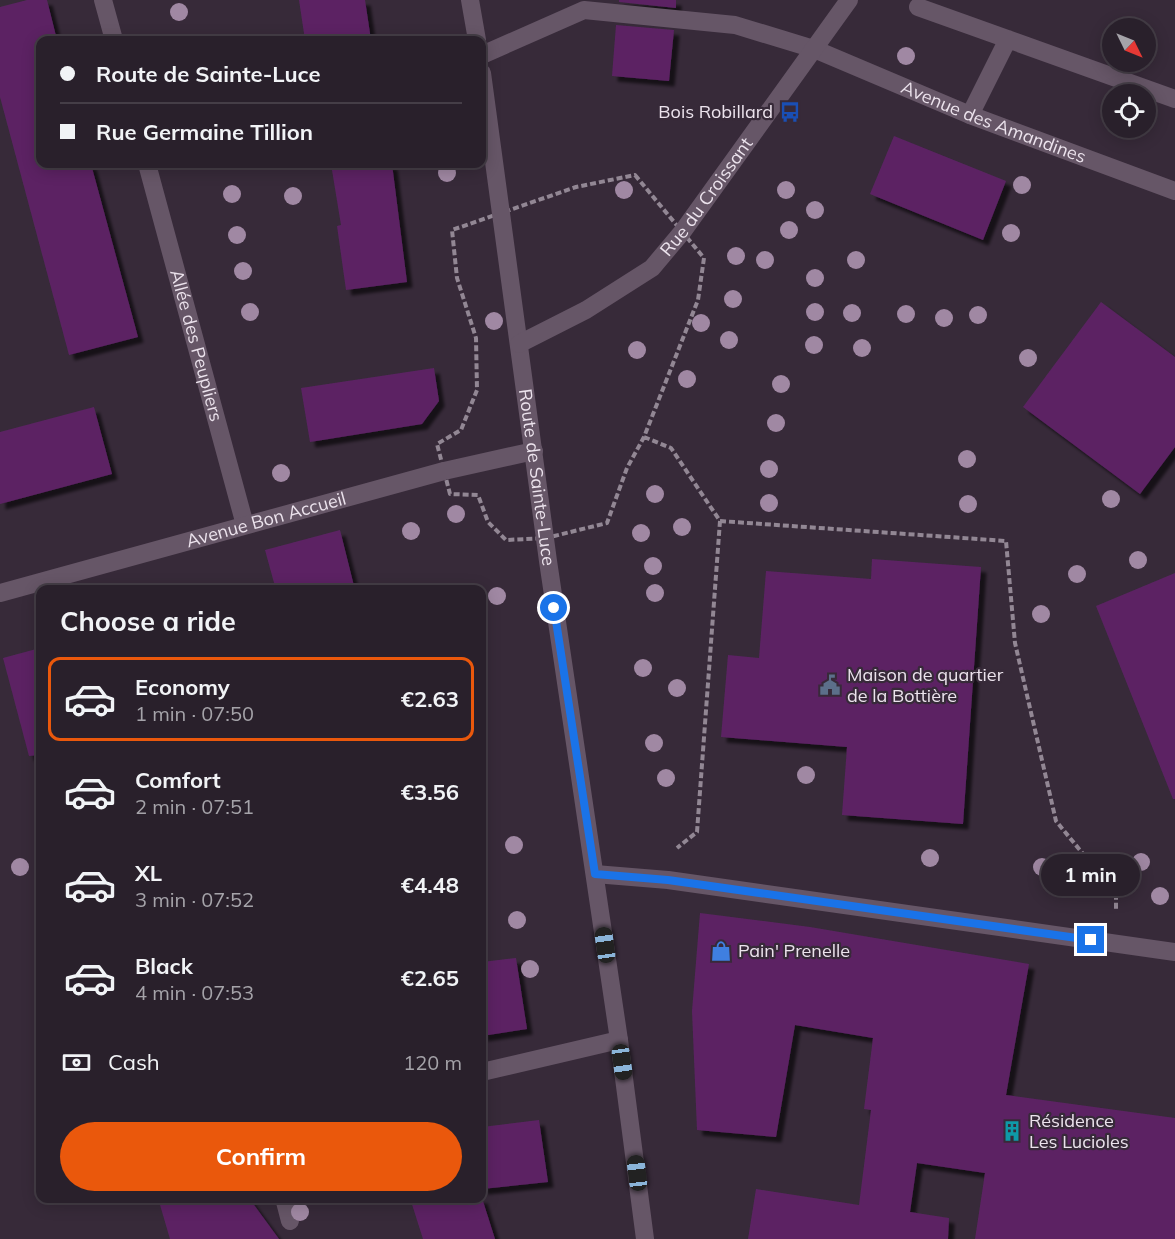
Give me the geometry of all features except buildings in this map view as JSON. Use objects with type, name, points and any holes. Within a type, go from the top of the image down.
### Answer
[{"type":"street","points":[[103,0],[113,36]]},
{"type":"street","points":[[470,0],[476,36]]},
{"type":"street","name":"Rue du Croissant","points":[[519,344],[586,310],[652,268],[683,231],[849,0]]},
{"type":"street","points":[[486,53],[583,5]]},
{"type":"street","name":"Avenue des Amandines","points":[[583,5],[735,25],[814,49],[970,115],[1175,191]]},
{"type":"street","points":[[918,7],[1175,99]]},
{"type":"street","points":[[970,115],[1008,39]]},
{"type":"street","name":"Route de Sainte-Luce","points":[[486,102],[619,1040],[645,1239]]},
{"type":"street","name":"Allée des Peupliers","points":[[148,168],[245,525]]},
{"type":"street","name":"Avenue Bon Accueil","points":[[0,593],[444,471],[534,451]]},
{"type":"street","points":[[595,874],[668,880],[1175,952]]},
{"type":"street","points":[[486,1071],[619,1040]]},
{"type":"street","points":[[285,1203],[290,1221]]},
{"type":"path","points":[[644,437],[671,448],[720,521],[697,832],[675,850],[668,880]]},
{"type":"path","points":[[720,521],[1006,541],[1015,643],[1056,821],[1116,894],[1114,944]]},
{"type":"place","name":"Bois Robillard","points":[[790,112]]},
{"type":"place","name":"Maison de quartier de la Bottière","points":[[830,685]]},
{"type":"place","name":"Pain' Prenelle","points":[[721,951]]},
{"type":"place","name":"Résidence Les Lucioles","points":[[1012,1131]]},
{"type":"route","points":[[554,608],[595,874],[668,880],[1091,940]]}]
